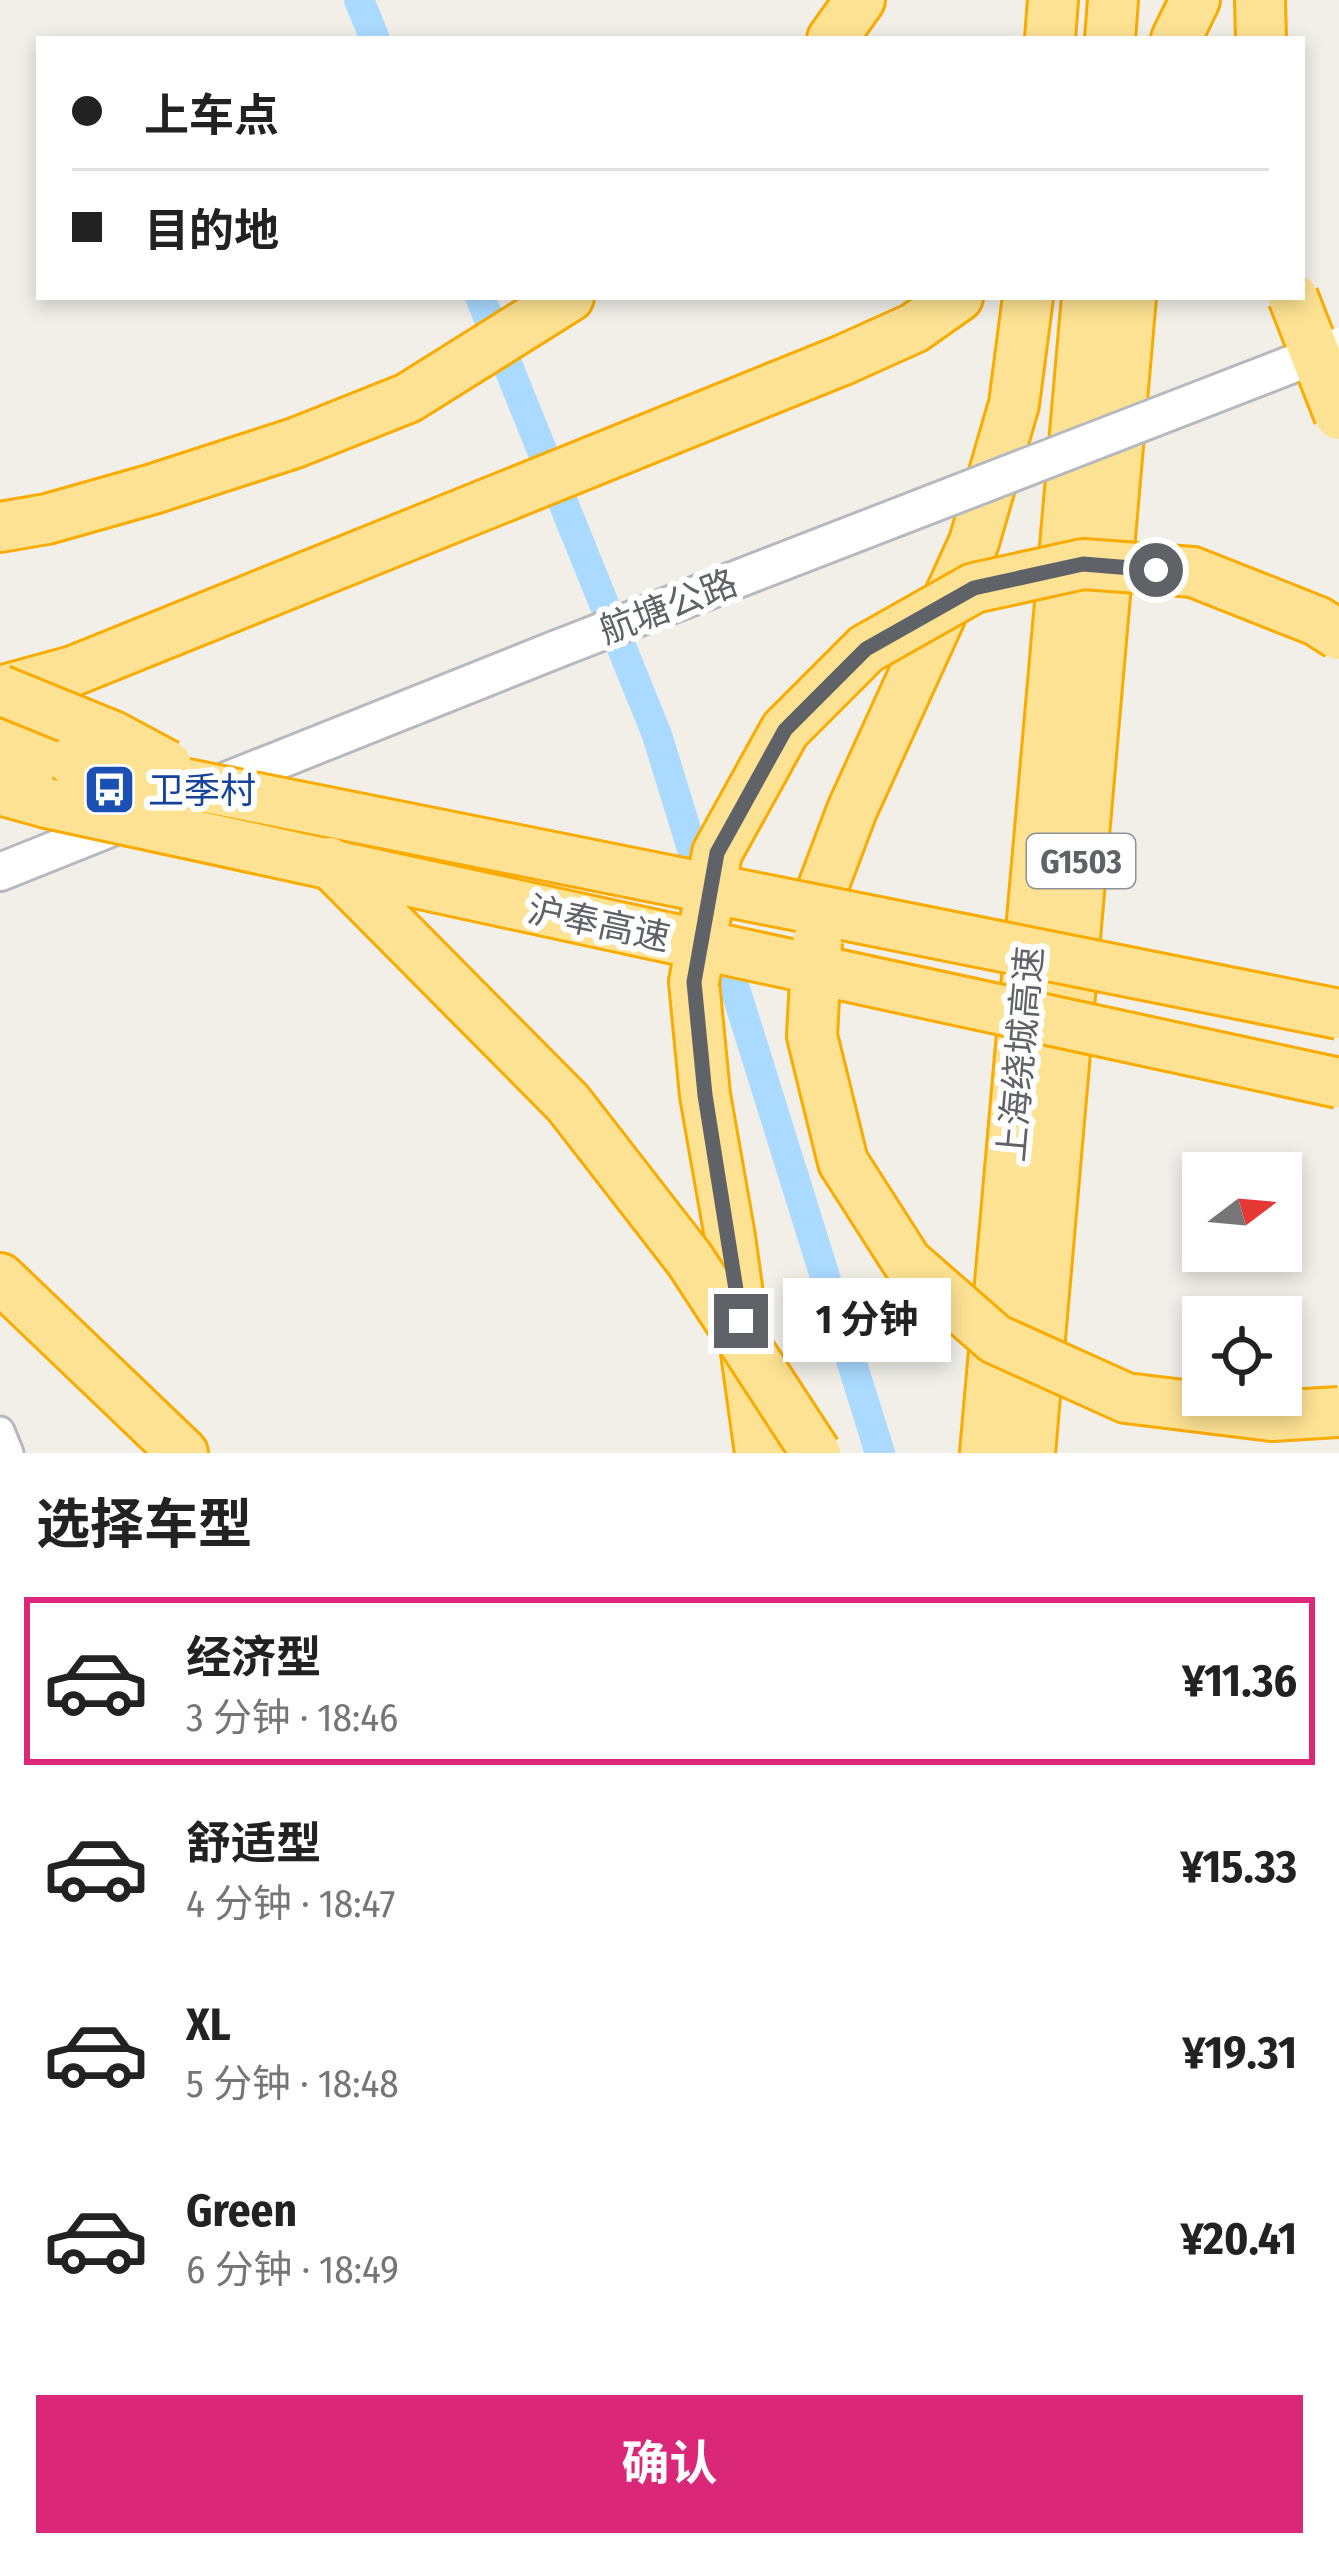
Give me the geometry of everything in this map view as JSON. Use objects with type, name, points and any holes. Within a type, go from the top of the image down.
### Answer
[{"type":"highway","points":[[834,36],[860,0]]},
{"type":"highway","points":[[1050,36],[1054,0]]},
{"type":"highway","points":[[1110,36],[1113,0]]},
{"type":"highway","points":[[1153,36],[1157,0]]},
{"type":"highway","points":[[1177,36],[1195,0]]},
{"type":"highway","points":[[1260,0],[1261,36]]},
{"type":"highway","points":[[0,526],[47,519],[153,489],[408,398],[564,300]]},
{"type":"highway","points":[[0,690],[73,671],[821,369],[914,328],[954,300]]},
{"type":"highway","points":[[1028,300],[1014,404],[974,542],[852,811],[820,895],[812,1036],[843,1162],[908,1262],[995,1339],[1126,1398],[1272,1416],[1339,1412]]},
{"type":"highway","name":"上海绕城高速","points":[[1008,1438],[1087,300]]},
{"type":"highway","name":"上海绕城高速","points":[[1008,1438],[1131,300]]},
{"type":"highway","points":[[1294,300],[1339,416]]},
{"type":"highway","points":[[760,1453],[705,1095],[694,982],[717,853],[785,730],[866,649],[974,588],[1083,564],[1193,572],[1317,620],[1339,635]]},
{"type":"highway","points":[[0,690],[113,736],[312,845],[568,1103],[690,1260],[816,1453]]},
{"type":"highway","name":"沪奉高速","points":[[0,740],[95,766],[1339,1014]]},
{"type":"highway","name":"沪奉高速","points":[[0,790],[1339,1084]]},
{"type":"highway","points":[[0,1278],[183,1453]]},
{"type":"street","name":"航塘公路","points":[[0,872],[557,649],[1339,346]]},
{"type":"street","points":[[0,1431],[9,1453]]},
{"type":"waterway","points":[[359,0],[374,36]]},
{"type":"waterway","points":[[481,300],[657,735],[705,891]]},
{"type":"waterway","points":[[719,937],[880,1453]]},
{"type":"place","name":"卫季村","points":[[109,790]]},
{"type":"route","points":[[741,1321],[705,1095],[694,982],[717,853],[785,730],[866,649],[974,588],[1083,564],[1156,570]]}]
